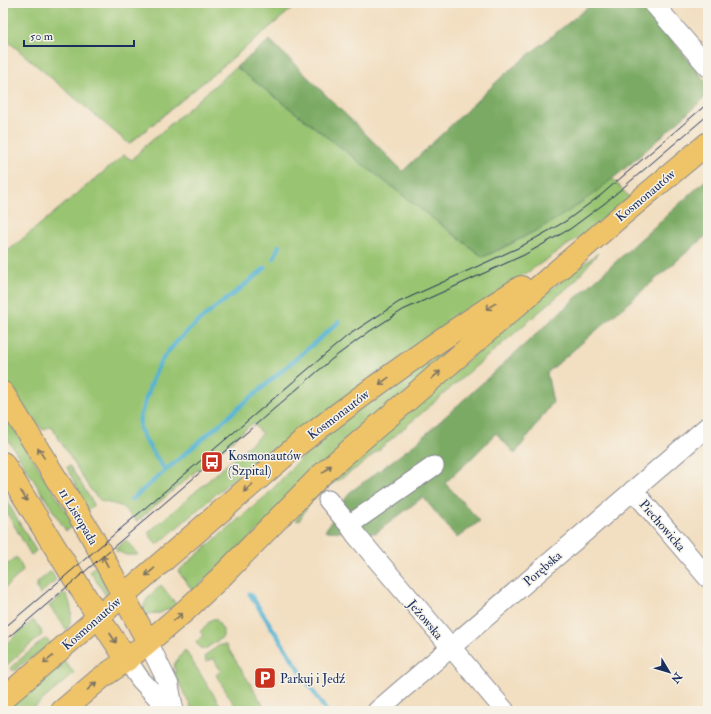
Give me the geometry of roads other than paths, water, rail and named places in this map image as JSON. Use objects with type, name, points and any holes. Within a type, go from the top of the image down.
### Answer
[{"type":"main road","name":"Kosmonautów","points":[[62,711],[101,678],[127,660],[186,610],[222,576],[321,475],[583,248],[708,143]]},
{"type":"main road","name":"Kosmonautów","points":[[3,699],[300,443],[341,411],[482,312],[583,248]]},
{"type":"main road","name":"11 Listopada","points":[[3,393],[90,533],[148,642]]},
{"type":"main road","points":[[3,463],[98,617],[127,660]]},
{"type":"street","points":[[653,3],[708,67]]},
{"type":"street","name":"Porębska","points":[[377,711],[708,426]]},
{"type":"street","points":[[349,525],[434,466]]},
{"type":"street","name":"Piechowicka","points":[[633,490],[708,578]]},
{"type":"street","name":"Jeżowska","points":[[328,500],[505,711]]},
{"type":"street","points":[[148,642],[169,686],[174,711]]},
{"type":"street","points":[[127,660],[140,679],[170,711]]},
{"type":"waterway","points":[[274,258],[279,246]]},
{"type":"waterway","points":[[165,470],[145,440],[140,428],[140,416],[158,367],[164,357],[187,332],[265,268]]},
{"type":"waterway","points":[[131,500],[339,322]]},
{"type":"waterway","points":[[250,594],[326,711]]},
{"type":"tram line","points":[[3,629],[347,336],[399,302],[520,247],[566,221],[601,195],[708,103]]},
{"type":"tram line","points":[[3,642],[332,359],[370,331],[403,310],[524,255],[570,229],[605,203],[708,115]]},
{"type":"place","name":"Kosmonautów (Szpital)","points":[[212,462]]},
{"type":"place","name":"Parkuj i Jedź","points":[[265,678]]}]
